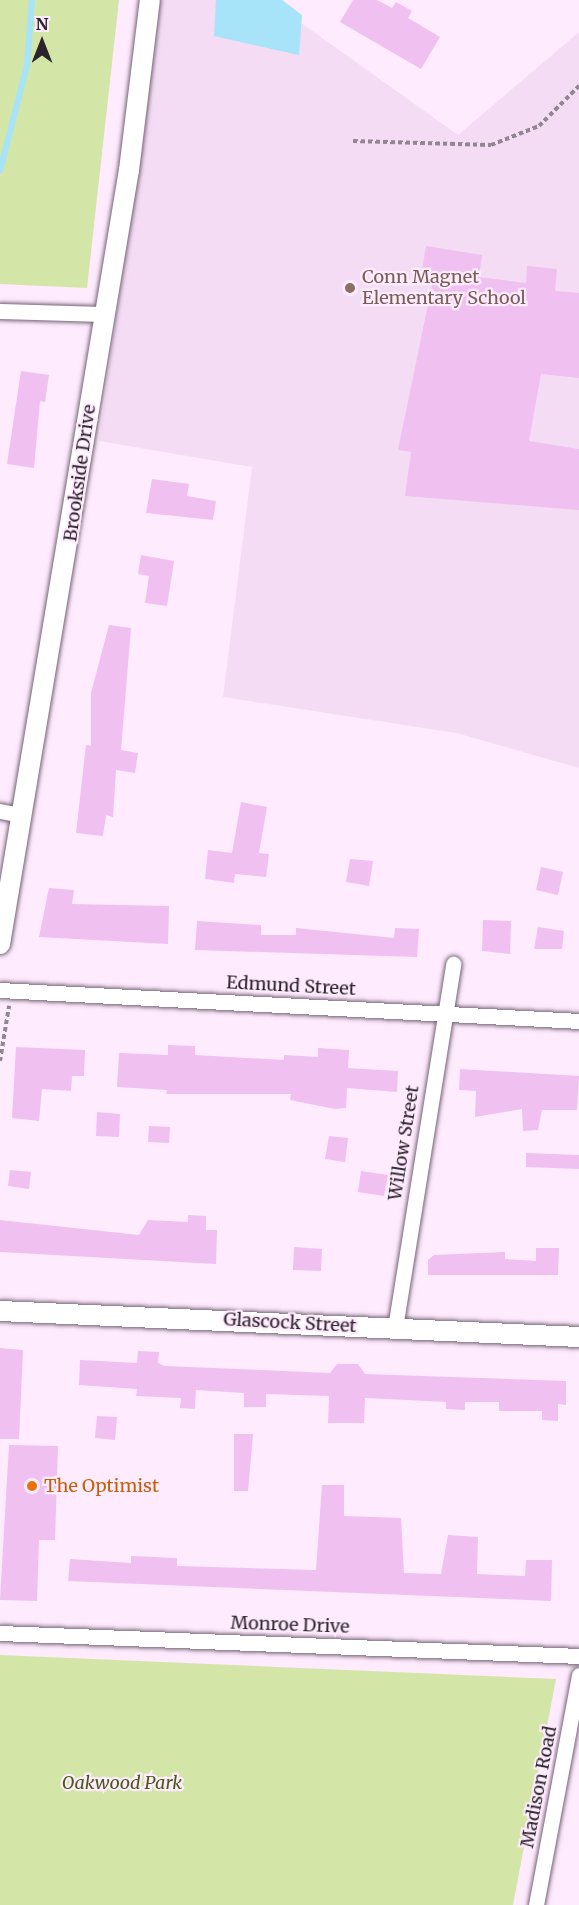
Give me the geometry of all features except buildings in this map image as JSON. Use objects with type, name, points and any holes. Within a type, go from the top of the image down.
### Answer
[{"type":"street","name":"Brookside Drive","points":[[0,944],[104,314],[150,0]]},
{"type":"street","points":[[0,311],[104,314]]},
{"type":"street","points":[[0,811],[21,815]]},
{"type":"street","name":"Willow Street","points":[[394,1328],[453,964]]},
{"type":"street","name":"Edmund Street","points":[[0,990],[579,1021]]},
{"type":"street","name":"Glascock Street","points":[[0,1311],[579,1337]]},
{"type":"street","name":"Monroe Drive","points":[[0,1633],[579,1656]]},
{"type":"street","name":"Madison Road","points":[[536,1905],[579,1675]]},
{"type":"path","points":[[353,141],[491,145],[539,126],[579,86]]},
{"type":"path","points":[[0,1060],[9,1006]]},
{"type":"shaded area","name":"Conn Magnet Elementary School","points":[[160,0],[269,0],[458,135],[579,32],[579,768],[456,733],[223,697],[252,467],[99,441]]},
{"type":"green space","points":[[0,0],[119,0],[87,288],[0,284]]},
{"type":"green space","name":"Oakwood Park","points":[[0,1655],[556,1679],[513,1905],[0,1905]]},
{"type":"water","points":[[216,0],[282,0],[302,15],[299,55],[214,36]]},
{"type":"waterway","points":[[0,171],[27,65],[32,0]]},
{"type":"place","name":"Conn Magnet Elementary School","points":[[350,288]]},
{"type":"place","name":"The Optimist","points":[[32,1486]]}]
